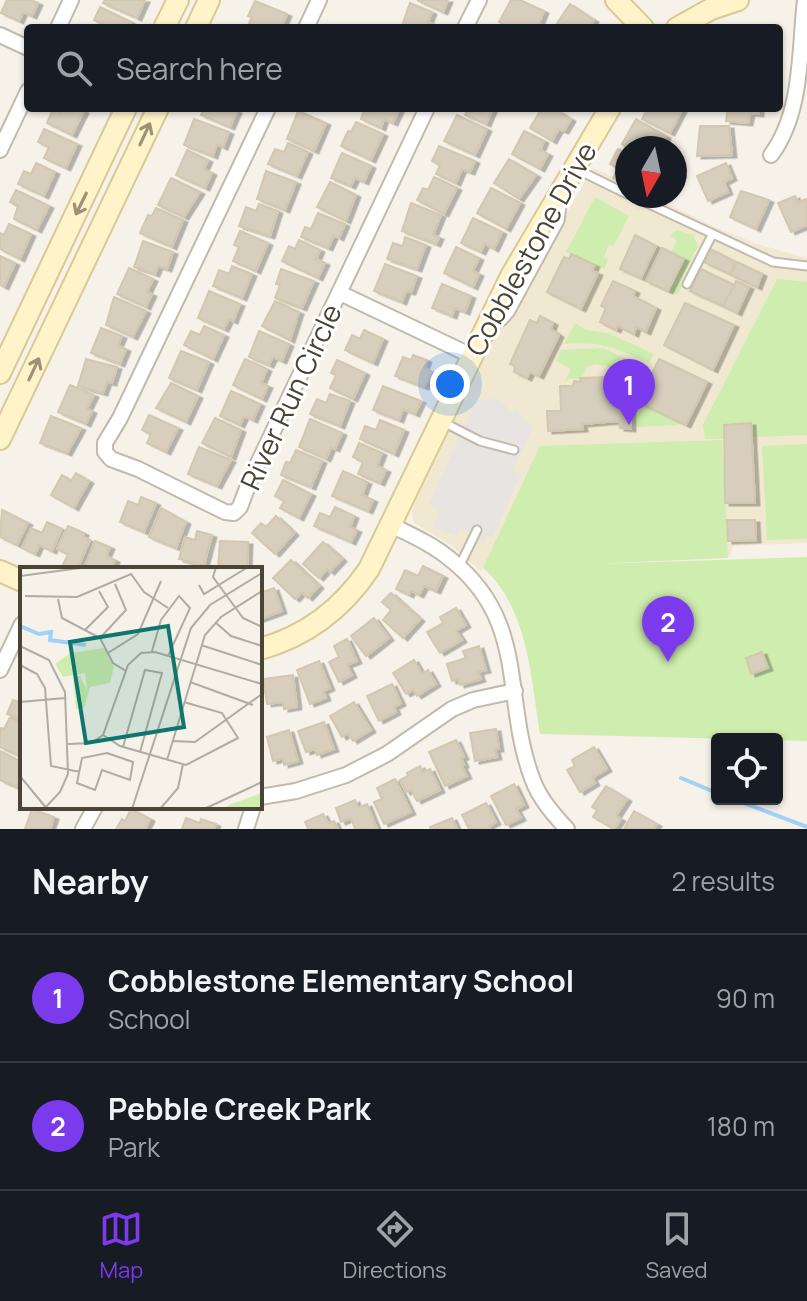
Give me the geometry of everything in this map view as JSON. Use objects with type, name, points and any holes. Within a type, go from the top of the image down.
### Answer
[{"type":"street","points":[[60,24],[71,0]]},
{"type":"street","points":[[166,24],[178,0]]},
{"type":"street","points":[[198,24],[209,0]]},
{"type":"street","points":[[308,24],[319,0]]},
{"type":"street","points":[[467,24],[479,0]]},
{"type":"street","points":[[616,0],[639,24]]},
{"type":"street","points":[[684,24],[711,9],[738,0]]},
{"type":"street","points":[[771,155],[782,140],[794,102],[805,0]]},
{"type":"street","points":[[0,35],[24,46]]},
{"type":"street","points":[[0,150],[24,99]]},
{"type":"street","points":[[0,373],[124,112]]},
{"type":"street","points":[[0,439],[156,112]]},
{"type":"street","name":"River Run Circle","points":[[266,112],[120,418],[105,443],[105,452],[111,459],[225,512],[234,513],[240,507],[250,480],[425,112]]},
{"type":"street","name":"Cobblestone Drive","points":[[262,648],[296,636],[334,611],[369,569],[511,276],[608,112]]},
{"type":"street","points":[[340,293],[472,356]]},
{"type":"street","points":[[391,525],[432,546],[459,567],[479,588],[498,621],[511,663],[527,764],[538,793],[558,826]]},
{"type":"street","points":[[0,571],[20,580]]},
{"type":"street","points":[[0,670],[20,628]]},
{"type":"street","points":[[262,797],[296,791],[346,775],[387,754],[452,709],[473,700],[515,691]]},
{"type":"street","points":[[83,829],[94,809]]},
{"type":"street","points":[[246,829],[252,809]]},
{"type":"lane","points":[[568,177],[615,191]]},
{"type":"lane","points":[[656,208],[773,262],[807,266]]},
{"type":"lane","points":[[687,284],[712,235]]},
{"type":"lane","points":[[441,421],[480,441],[514,450]]},
{"type":"lane","points":[[459,567],[477,530]]},
{"type":"shaded area","points":[[593,168],[615,178],[615,208],[676,208],[757,244],[807,258],[807,543],[733,546],[730,556],[483,568],[480,571],[451,545],[414,523],[412,512],[487,350]]},
{"type":"shaded area","points":[[499,399],[511,412],[516,410],[533,427],[513,469],[521,473],[493,536],[486,537],[485,543],[477,544],[468,531],[460,527],[456,536],[433,527],[438,511],[429,504],[477,400]]},
{"type":"green space","points":[[595,197],[629,216],[614,246],[609,245],[604,257],[608,259],[604,269],[566,252]]},
{"type":"green space","points":[[677,230],[693,235],[698,246],[677,295],[669,291],[684,259],[671,253],[677,240],[670,236]]},
{"type":"green space","points":[[777,279],[807,282],[807,435],[752,437],[751,423],[724,425],[724,439],[705,439],[703,425]]},
{"type":"green space","points":[[575,323],[586,330],[608,333],[654,354],[649,363],[608,347],[564,344]]},
{"type":"green space","points":[[603,348],[646,368],[641,377],[613,377],[606,366],[595,364],[587,367],[581,379],[565,382],[571,369],[556,361],[561,350]]},
{"type":"green space","points":[[638,402],[681,423],[636,427]]},
{"type":"green space","points":[[722,440],[728,558],[591,564],[807,557],[807,741],[783,740],[783,733],[711,733],[711,738],[540,734],[530,668],[518,623],[498,584],[483,568],[540,446]]},
{"type":"green space","points":[[807,444],[807,539],[767,540],[762,446]]},
{"type":"building","points":[[7,0],[38,3],[32,16],[23,12],[19,21],[1,13]]},
{"type":"building","points":[[105,0],[145,0],[137,18],[103,3]]},
{"type":"building","points":[[417,0],[448,0],[443,12]]},
{"type":"building","points":[[511,0],[520,0],[544,11],[541,24],[499,22]]},
{"type":"building","points":[[255,1],[287,14],[283,24],[249,24],[252,17],[248,16]]},
{"type":"building","points":[[410,3],[432,12],[428,22],[433,24],[402,24]]},
{"type":"building","points":[[570,4],[594,20],[592,24],[557,24]]},
{"type":"building","points":[[100,7],[131,22],[102,24],[94,20]]},
{"type":"building","points":[[52,112],[84,112],[72,135],[47,123]]},
{"type":"building","points":[[202,112],[237,112],[230,127],[201,115]]},
{"type":"building","points":[[298,112],[326,123],[314,151],[287,139]]},
{"type":"building","points":[[364,112],[398,112],[393,123],[384,119],[381,128],[361,119]]},
{"type":"building","points":[[466,112],[491,112],[486,124],[465,115]]},
{"type":"building","points":[[540,112],[560,112],[571,119],[564,131],[559,129],[552,141],[530,128]]},
{"type":"building","points":[[646,112],[681,112],[670,133],[642,119]]},
{"type":"building","points":[[727,112],[759,112],[750,113],[748,123],[726,121]]},
{"type":"building","points":[[457,115],[487,129],[475,155],[444,141]]},
{"type":"building","points":[[194,119],[229,132],[223,147],[217,144],[213,156],[184,145]]},
{"type":"building","points":[[636,119],[666,136],[626,136]]},
{"type":"building","points":[[356,122],[383,134],[371,160],[341,146]]},
{"type":"building","points":[[700,126],[729,126],[732,155],[697,156]]},
{"type":"building","points":[[44,129],[77,144],[66,168],[44,158],[49,147],[38,142]]},
{"type":"building","points":[[524,131],[544,141],[540,150],[548,154],[540,169],[512,154]]},
{"type":"building","points":[[288,143],[308,152],[297,176],[268,164],[275,149],[284,152]]},
{"type":"building","points":[[439,146],[475,161],[470,172],[462,169],[456,183],[436,174],[440,165],[432,161]]},
{"type":"building","points":[[187,150],[208,160],[204,169],[212,173],[205,188],[176,175]]},
{"type":"building","points":[[342,153],[371,166],[364,182],[355,178],[351,186],[331,178]]},
{"type":"building","points":[[509,159],[536,175],[519,199],[494,183]]},
{"type":"building","points":[[36,163],[55,172],[44,196],[18,184],[24,171],[31,174]]},
{"type":"building","points":[[726,163],[732,178],[724,182],[728,192],[708,201],[697,176]]},
{"type":"building","points":[[266,171],[296,182],[285,210],[257,199]]},
{"type":"building","points":[[434,177],[457,188],[444,214],[417,200],[423,188],[428,190]]},
{"type":"building","points":[[171,178],[200,192],[184,217],[158,205]]},
{"type":"building","points":[[330,182],[356,195],[346,221],[317,207]]},
{"type":"building","points":[[491,188],[520,203],[506,229],[477,213]]},
{"type":"building","points":[[16,190],[49,206],[37,230],[14,219],[18,206],[10,202]]},
{"type":"building","points":[[741,191],[769,200],[756,229],[730,217]]},
{"type":"building","points":[[795,196],[798,203],[806,199],[807,225],[791,232],[778,203]]},
{"type":"building","points":[[411,203],[441,215],[433,235],[439,237],[436,244],[402,231]]},
{"type":"building","points":[[259,204],[278,211],[270,236],[239,226],[246,207],[256,211]]},
{"type":"building","points":[[156,208],[183,220],[172,247],[140,233],[148,215],[152,216]]},
{"type":"building","points":[[318,213],[345,224],[339,238],[334,235],[328,248],[301,237],[305,227],[311,229]]},
{"type":"building","points":[[473,218],[502,232],[494,249],[485,244],[481,252],[461,243]]},
{"type":"building","points":[[9,224],[31,234],[20,259],[0,249],[0,233],[4,235]]},
{"type":"building","points":[[240,231],[268,243],[256,271],[233,261],[239,247],[234,245]]},
{"type":"building","points":[[635,235],[656,246],[641,278],[620,269]]},
{"type":"building","points":[[405,237],[426,245],[417,269],[387,259],[393,243],[403,246]]},
{"type":"building","points":[[299,240],[320,250],[316,259],[325,263],[318,278],[282,261],[289,246],[295,249]]},
{"type":"building","points":[[143,241],[173,252],[167,269],[158,266],[155,274],[134,267]]},
{"type":"building","points":[[456,247],[479,258],[473,271],[479,274],[473,287],[444,273]]},
{"type":"building","points":[[662,248],[684,259],[668,291],[646,281]]},
{"type":"building","points":[[710,249],[736,262],[730,274],[704,262]]},
{"type":"building","points":[[571,254],[595,265],[592,271],[598,273],[581,309],[547,292],[564,257],[569,259]]},
{"type":"building","points":[[0,256],[15,263],[4,287],[0,285]]},
{"type":"building","points":[[737,262],[762,274],[757,287],[731,275]]},
{"type":"building","points":[[385,264],[417,276],[411,292],[406,291],[402,302],[374,291]]},
{"type":"building","points":[[232,266],[252,274],[242,298],[213,286],[219,270],[229,274]]},
{"type":"building","points":[[129,268],[153,279],[147,292],[152,294],[146,307],[117,294]]},
{"type":"building","points":[[281,269],[314,281],[302,308],[275,298]]},
{"type":"building","points":[[701,269],[734,285],[723,306],[690,291]]},
{"type":"building","points":[[613,281],[635,291],[633,296],[656,308],[646,332],[636,327],[634,334],[600,322],[606,308],[601,306]]},
{"type":"building","points":[[736,281],[749,287],[737,313],[723,306]]},
{"type":"building","points":[[442,284],[471,296],[465,312],[455,308],[452,316],[432,308]]},
{"type":"building","points":[[209,291],[240,304],[233,321],[229,319],[224,329],[198,318]]},
{"type":"building","points":[[114,297],[146,311],[133,337],[106,325]]},
{"type":"building","points":[[275,301],[299,312],[290,340],[262,326]]},
{"type":"building","points":[[685,303],[734,325],[713,370],[664,345]]},
{"type":"building","points":[[540,316],[553,323],[551,329],[559,335],[539,376],[530,372],[527,378],[514,372],[515,366],[510,364],[530,320],[537,323]]},
{"type":"building","points":[[204,326],[224,335],[213,359],[184,345],[191,331],[200,335]]},
{"type":"building","points":[[101,328],[122,336],[118,346],[126,349],[120,364],[91,353]]},
{"type":"building","points":[[364,330],[383,339],[373,363],[345,350],[352,335],[360,339]]},
{"type":"building","points":[[259,331],[289,344],[282,361],[273,357],[269,365],[249,357]]},
{"type":"building","points":[[181,351],[209,362],[197,390],[169,378]]},
{"type":"building","points":[[413,355],[427,360],[424,368],[431,371],[424,387],[395,376],[403,357],[411,360]]},
{"type":"building","points":[[86,359],[117,367],[112,383],[107,382],[103,393],[78,386]]},
{"type":"building","points":[[245,359],[267,369],[261,383],[268,386],[262,399],[233,385]]},
{"type":"building","points":[[659,359],[707,382],[686,425],[638,402]]},
{"type":"building","points":[[337,360],[365,373],[353,399],[330,388],[336,375],[331,373]]},
{"type":"building","points":[[609,377],[609,381],[630,384],[631,429],[620,428],[619,421],[582,424],[583,429],[548,431],[547,411],[561,411],[560,386],[573,386],[574,381],[581,382],[580,378]]},
{"type":"building","points":[[171,383],[198,396],[186,422],[156,408]]},
{"type":"building","points":[[70,385],[94,395],[87,409],[92,411],[86,424],[58,412]]},
{"type":"building","points":[[383,386],[421,401],[415,414],[403,409],[399,420],[373,410]]},
{"type":"building","points":[[231,391],[260,404],[253,420],[244,416],[240,425],[220,416]]},
{"type":"building","points":[[330,394],[350,401],[340,426],[310,414],[317,399],[326,403]]},
{"type":"building","points":[[149,415],[178,428],[166,452],[147,443],[151,434],[142,430]]},
{"type":"building","points":[[51,416],[81,428],[67,453],[40,443]]},
{"type":"building","points":[[215,418],[241,430],[231,457],[202,443]]},
{"type":"building","points":[[310,419],[342,433],[335,449],[331,447],[326,459],[299,447]]},
{"type":"building","points":[[380,420],[404,430],[394,454],[360,439],[365,426],[376,430]]},
{"type":"building","points":[[751,423],[755,503],[725,503],[724,425]]},
{"type":"building","points":[[359,443],[382,453],[377,466],[386,470],[380,483],[358,474],[363,462],[353,457]]},
{"type":"building","points":[[199,447],[231,460],[217,486],[188,474]]},
{"type":"building","points":[[296,450],[322,461],[311,487],[281,475],[286,462],[290,463]]},
{"type":"building","points":[[343,471],[367,482],[362,495],[373,500],[368,511],[332,496]]},
{"type":"building","points":[[76,473],[89,481],[74,508],[51,495],[62,475],[71,481]]},
{"type":"building","points":[[283,480],[311,494],[299,518],[280,508],[284,501],[275,496]]},
{"type":"building","points":[[141,497],[156,503],[144,532],[120,522],[128,501],[138,505]]},
{"type":"building","points":[[335,507],[354,516],[350,527],[357,530],[351,542],[314,526],[320,513],[330,517]]},
{"type":"building","points":[[161,508],[186,522],[176,548],[149,537]]},
{"type":"building","points":[[2,510],[28,523],[17,545],[0,537]]},
{"type":"building","points":[[276,516],[294,533],[275,554],[252,533],[261,523],[266,527]]},
{"type":"building","points":[[727,520],[755,520],[756,540],[728,541]]},
{"type":"building","points":[[47,522],[62,529],[52,551],[39,545],[35,554],[22,548],[31,528],[42,533]]},
{"type":"building","points":[[68,526],[84,533],[83,537],[90,540],[78,567],[62,567],[68,554],[57,549]]},
{"type":"building","points":[[197,531],[212,535],[204,565],[179,559],[185,537],[195,540]]},
{"type":"building","points":[[95,541],[110,547],[106,556],[115,560],[113,567],[85,567]]},
{"type":"building","points":[[220,541],[248,542],[247,567],[218,567]]},
{"type":"building","points":[[323,542],[342,559],[319,578],[303,564]]},
{"type":"building","points":[[291,560],[319,586],[308,598],[302,592],[295,599],[273,578]]},
{"type":"building","points":[[423,566],[443,576],[436,591],[424,586],[419,595],[411,591],[409,595],[396,589],[405,570],[418,576]]},
{"type":"building","points":[[274,588],[282,611],[262,618],[262,592]]},
{"type":"building","points":[[391,593],[420,619],[403,638],[383,620],[391,610],[382,602]]},
{"type":"building","points":[[456,608],[466,625],[456,631],[462,640],[440,653],[427,632],[443,623],[440,617]]},
{"type":"building","points":[[374,618],[389,638],[366,656],[351,636]]},
{"type":"building","points":[[347,639],[357,661],[347,665],[352,675],[339,682],[329,662],[339,657],[334,646]]},
{"type":"building","points":[[479,646],[486,670],[478,672],[481,679],[460,685],[458,679],[452,681],[447,664],[466,658],[463,651]]},
{"type":"building","points":[[762,652],[768,668],[751,674],[746,658]]},
{"type":"building","points":[[414,660],[422,674],[428,670],[436,684],[417,696],[413,690],[406,694],[393,673]]},
{"type":"building","points":[[319,661],[330,688],[323,691],[326,698],[310,704],[297,670]]},
{"type":"building","points":[[293,675],[297,707],[284,709],[283,702],[267,704],[263,679]]},
{"type":"building","points":[[392,684],[401,703],[394,707],[396,712],[379,721],[367,696]]},
{"type":"building","points":[[13,700],[20,703],[20,719],[7,714]]},
{"type":"building","points":[[354,702],[371,730],[353,741],[348,733],[342,737],[330,716]]},
{"type":"building","points":[[10,717],[20,722],[20,756],[0,747],[0,731]]},
{"type":"building","points":[[324,722],[334,749],[317,755],[315,749],[306,752],[298,731]]},
{"type":"building","points":[[496,729],[497,757],[475,761],[470,733]]},
{"type":"building","points":[[289,730],[298,761],[284,765],[283,758],[273,761],[267,737]]},
{"type":"building","points":[[456,740],[464,757],[461,758],[462,766],[467,776],[445,786],[429,752]]},
{"type":"building","points":[[594,747],[607,769],[592,778],[595,783],[580,792],[567,770],[575,766],[572,760]]},
{"type":"building","points":[[0,751],[20,761],[20,779],[16,787],[0,780]]},
{"type":"building","points":[[420,766],[423,772],[430,769],[440,790],[417,801],[411,790],[406,792],[400,780]]},
{"type":"building","points":[[395,779],[411,812],[384,824],[374,802],[382,799],[377,788]]},
{"type":"building","points":[[514,784],[524,805],[516,809],[521,818],[506,825],[491,796]]},
{"type":"building","points":[[606,786],[627,799],[616,816],[621,819],[614,829],[593,817],[597,810],[592,807]]},
{"type":"building","points":[[355,800],[358,808],[367,804],[377,829],[355,829],[351,818],[341,822],[336,808]]},
{"type":"building","points":[[486,803],[496,822],[489,826],[490,829],[469,829],[462,815]]},
{"type":"building","points":[[32,809],[54,817],[50,829],[25,829]]},
{"type":"building","points":[[131,809],[150,819],[145,829],[116,829],[122,819],[125,821]]},
{"type":"building","points":[[634,811],[657,824],[654,829],[624,829]]},
{"type":"building","points":[[323,814],[328,823],[334,821],[338,829],[308,829],[305,822]]},
{"type":"building","points":[[186,818],[216,824],[214,829],[182,829]]},
{"type":"building","points":[[452,818],[457,829],[430,827]]},
{"type":"waterway","points":[[681,778],[711,790]]},
{"type":"waterway","points":[[749,805],[807,827]]},
{"type":"place","name":"Cobblestone Elementary School","points":[[629,425]]},
{"type":"place","name":"Pebble Creek Park","points":[[668,662]]}]
